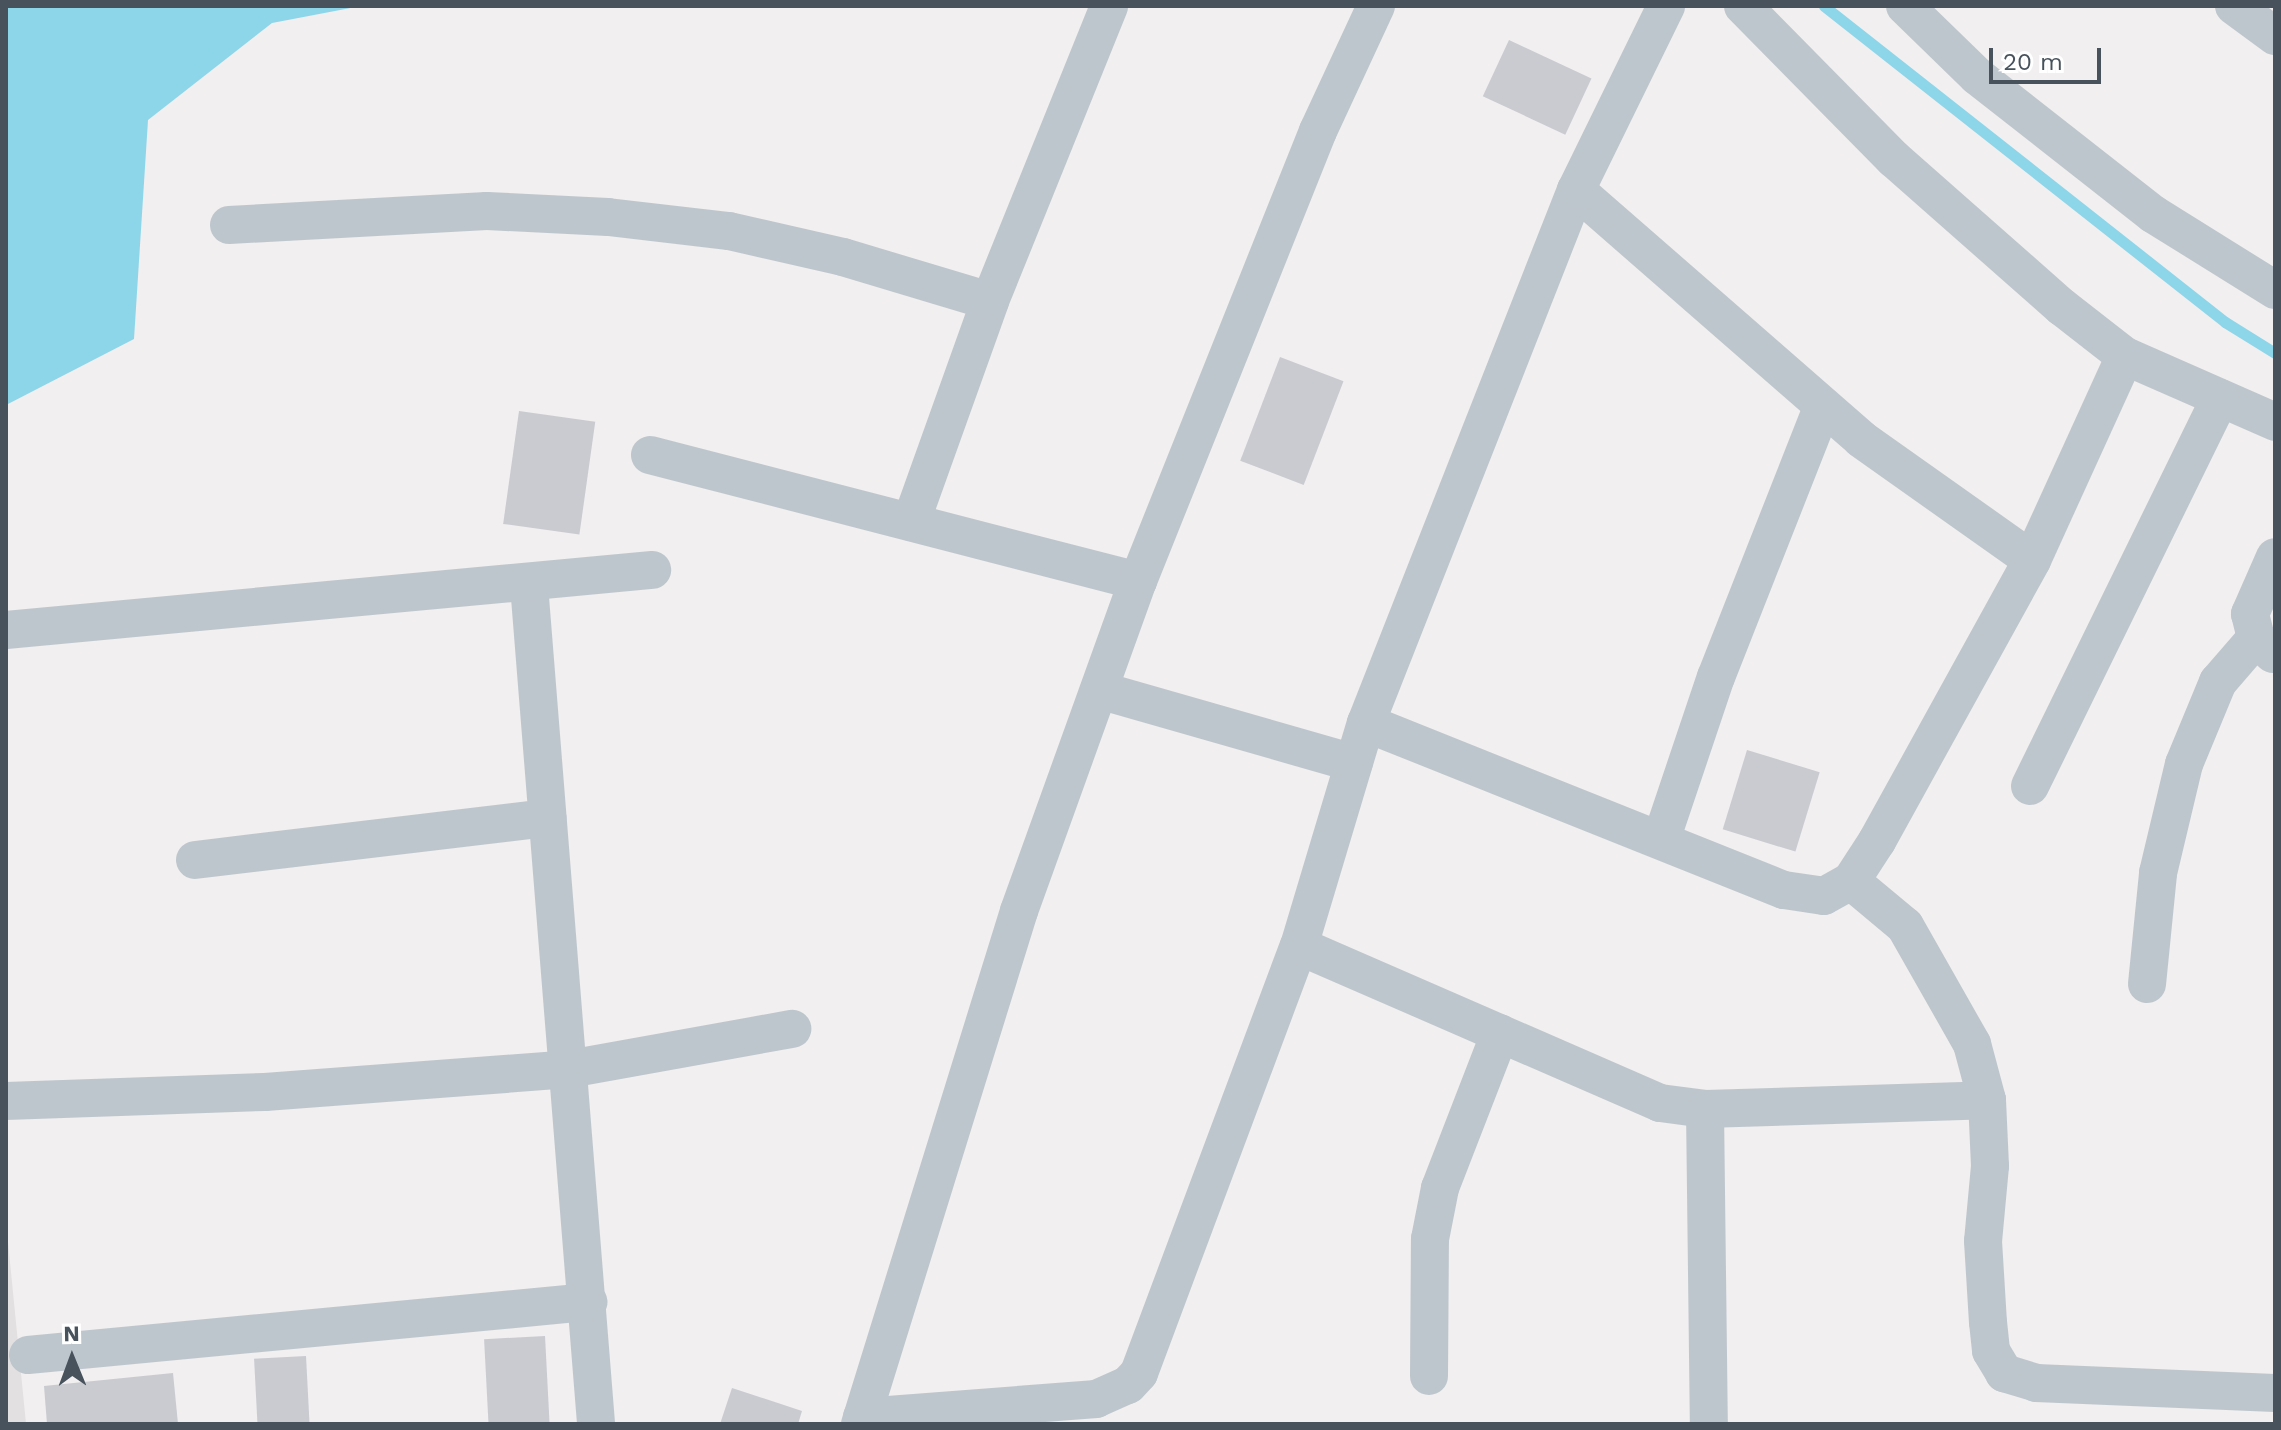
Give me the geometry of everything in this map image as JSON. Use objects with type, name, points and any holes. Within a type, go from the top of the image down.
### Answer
[{"type":"street","points":[[911,522],[990,301],[1109,6]]},
{"type":"street","points":[[1376,6],[1318,131],[1138,581],[1019,911],[861,1420],[1096,1399],[1128,1385],[1148,1353],[1299,946],[1366,723],[1576,190],[1666,6]]},
{"type":"street","points":[[1743,6],[1992,249],[2125,356],[2275,422]]},
{"type":"street","points":[[1905,6],[1977,76],[2153,214],[2275,290]]},
{"type":"street","points":[[2234,6],[2275,36]]},
{"type":"street","points":[[1576,190],[1823,406],[2032,560]]},
{"type":"street","points":[[229,225],[487,211],[608,217],[729,231],[843,257],[990,301]]},
{"type":"street","points":[[1366,723],[1784,890],[1824,896],[1851,881],[2032,560],[2125,356]]},
{"type":"street","points":[[2030,786],[2220,398]]},
{"type":"street","points":[[1661,840],[1716,677],[1823,406]]},
{"type":"street","points":[[650,455],[1138,581]]},
{"type":"street","points":[[2147,984],[2158,873],[2184,764],[2218,682],[2266,647],[2250,614],[2275,557]]},
{"type":"street","points":[[6,630],[529,585],[652,570]]},
{"type":"street","points":[[529,585],[596,1424]]},
{"type":"street","points":[[1099,690],[1354,763]]},
{"type":"street","points":[[195,860],[548,818]]},
{"type":"street","points":[[1851,881],[1905,926],[1935,973],[1972,1044],[1987,1100],[1990,1166],[1983,1241],[1988,1322],[1991,1351],[2004,1373],[2036,1383],[2275,1393]]},
{"type":"street","points":[[1299,946],[1660,1103],[1705,1109],[1987,1100]]},
{"type":"street","points":[[6,1101],[265,1092],[569,1069],[792,1029]]},
{"type":"street","points":[[1429,1376],[1430,1239],[1440,1188],[1500,1033]]},
{"type":"street","points":[[1705,1109],[1709,1424]]},
{"type":"street","points":[[28,1355],[588,1302]]},
{"type":"shaded area","points":[[8,1242],[26,1424],[6,1424]]},
{"type":"water","points":[[6,6],[361,6],[272,23],[148,120],[134,339],[6,405]]},
{"type":"building","points":[[1509,40],[1591,78],[1565,135],[1483,96]]},
{"type":"building","points":[[1280,357],[1343,381],[1304,485],[1240,461]]},
{"type":"building","points":[[519,411],[595,422],[579,535],[503,524]]},
{"type":"building","points":[[1747,750],[1820,772],[1795,852],[1723,829]]},
{"type":"building","points":[[545,1336],[550,1424],[489,1424],[484,1339]]},
{"type":"building","points":[[306,1356],[310,1424],[257,1424],[254,1359]]},
{"type":"building","points":[[173,1373],[178,1424],[47,1424],[44,1386]]},
{"type":"building","points":[[732,1388],[802,1411],[798,1424],[720,1424]]},
{"type":"waterway","points":[[1824,6],[2225,322],[2275,353]]}]
